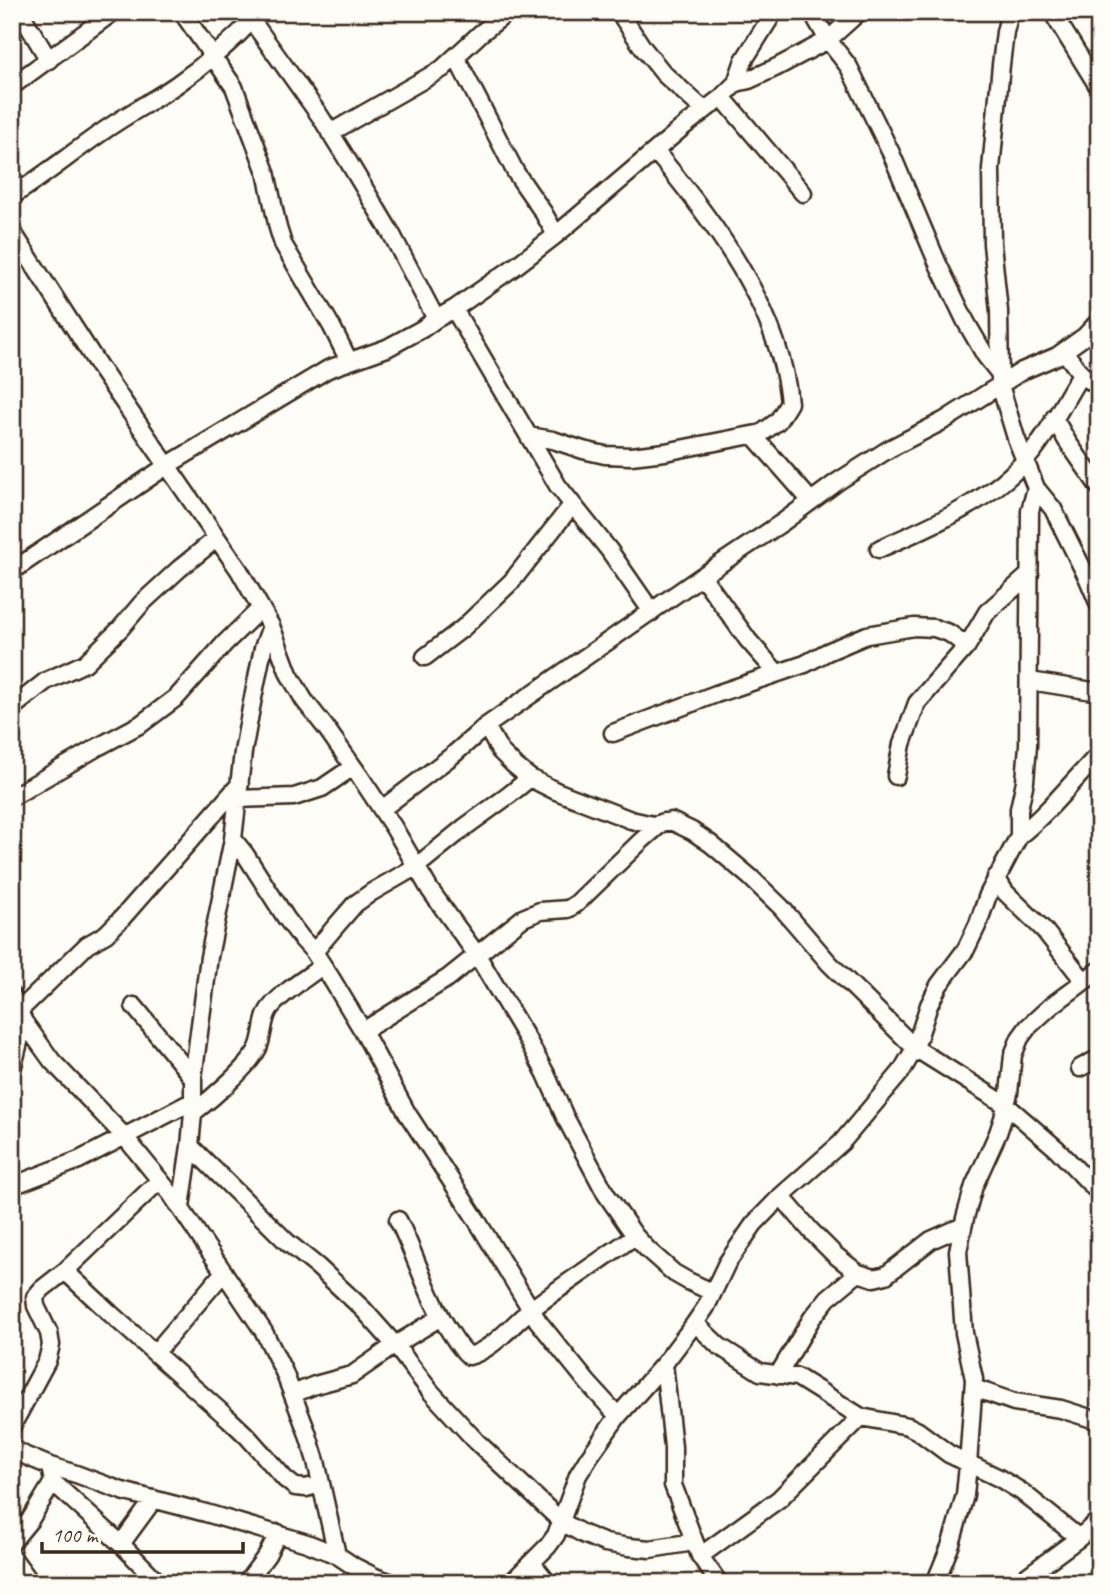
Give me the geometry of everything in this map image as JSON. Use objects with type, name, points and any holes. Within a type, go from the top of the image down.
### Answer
[{"type":"street","points":[[20,12],[48,60]]},
{"type":"street","points":[[12,86],[113,12]]},
{"type":"street","points":[[182,12],[234,87],[265,172],[284,244],[349,361]]},
{"type":"street","points":[[330,133],[442,69],[508,12]]},
{"type":"street","points":[[619,12],[664,74],[704,110]]},
{"type":"street","points":[[12,571],[167,465],[328,369],[387,348],[422,329],[517,265],[722,97],[736,83],[744,60],[774,12]]},
{"type":"street","points":[[812,12],[828,40],[849,67],[891,153],[966,322],[1000,379]]},
{"type":"street","points":[[736,83],[777,67],[828,40],[859,12]]},
{"type":"street","points":[[1010,12],[1001,65],[991,169],[992,244],[999,312],[1000,379],[1016,438],[1036,488],[1053,509],[1099,605]]},
{"type":"street","points":[[1052,12],[1099,88]]},
{"type":"street","points":[[12,195],[46,174],[118,121],[177,84],[233,41],[254,15],[320,116],[390,233],[436,319]]},
{"type":"street","points":[[456,57],[516,173],[556,235]]},
{"type":"street","points":[[722,97],[803,193]]},
{"type":"street","points":[[529,436],[605,454],[631,456],[665,452],[762,433],[778,421],[789,403],[782,361],[773,332],[749,284],[721,235],[655,151]]},
{"type":"street","points":[[12,231],[100,368],[239,570],[271,626],[289,674],[303,700],[354,767],[452,922],[477,955],[546,1074],[565,1118],[606,1194],[648,1250],[674,1273],[712,1292]]},
{"type":"street","points":[[454,309],[558,486],[609,550],[652,612]]},
{"type":"street","points":[[382,809],[486,726],[811,501],[889,449],[954,415],[1000,379],[1057,356],[1085,336],[1099,321]]},
{"type":"street","points":[[1064,351],[1081,374],[1099,387]]},
{"type":"street","points":[[879,549],[940,521],[999,485],[1025,461],[1043,438],[1081,374]]},
{"type":"street","points":[[1054,418],[1099,487]]},
{"type":"street","points":[[753,435],[811,501]]},
{"type":"street","points":[[511,1583],[556,1535],[578,1475],[618,1416],[664,1364],[695,1323],[706,1307],[727,1263],[754,1224],[858,1124],[901,1072],[915,1048],[929,1005],[939,985],[966,949],[978,925],[996,877],[1019,836],[1019,809],[1028,745],[1030,511],[1036,488]]},
{"type":"street","points":[[425,657],[463,628],[512,581],[572,505]]},
{"type":"street","points":[[12,708],[46,681],[85,663],[142,603],[217,538]]},
{"type":"street","points":[[896,776],[902,744],[916,703],[967,646],[987,612],[1030,574]]},
{"type":"street","points":[[702,576],[748,640],[777,673]]},
{"type":"street","points":[[12,797],[141,724],[177,697],[225,643],[261,608]]},
{"type":"street","points":[[181,1207],[190,1146],[193,1078],[211,947],[233,839],[251,703],[263,648],[271,626]]},
{"type":"street","points":[[613,733],[805,664],[867,635],[903,628],[934,628],[949,633],[967,646]]},
{"type":"street","points":[[1030,681],[1099,692]]},
{"type":"street","points":[[486,726],[500,751],[530,778],[631,820],[653,825],[671,821],[711,844],[781,907],[829,962],[915,1048],[1006,1105],[1057,1149],[1099,1193]]},
{"type":"street","points":[[1019,836],[1050,808],[1099,754]]},
{"type":"street","points":[[239,791],[294,797],[322,788],[354,767]]},
{"type":"street","points":[[12,1186],[79,1160],[211,1099],[255,1053],[262,1039],[269,1008],[318,959],[335,926],[355,904],[416,866],[530,778]]},
{"type":"street","points":[[12,1070],[19,1009],[87,945],[106,934],[239,791]]},
{"type":"street","points":[[363,1031],[448,978],[523,918],[540,911],[568,909],[576,904],[663,822]]},
{"type":"street","points":[[233,839],[286,918],[318,959],[363,1031],[407,1113],[538,1321],[560,1351],[618,1416]]},
{"type":"street","points":[[996,877],[1005,892],[1044,930],[1084,981]]},
{"type":"street","points":[[935,1583],[951,1544],[965,1495],[968,1465],[974,1379],[964,1333],[958,1251],[963,1226],[974,1186],[998,1133],[1006,1105],[1013,1055],[1020,1038],[1051,1006],[1099,970]]},
{"type":"street","points":[[134,1006],[193,1078]]},
{"type":"street","points":[[19,1009],[52,1061],[125,1137],[181,1207],[264,1332],[293,1394],[316,1461],[337,1555]]},
{"type":"street","points":[[1080,1068],[1099,1058]]},
{"type":"street","points":[[190,1146],[286,1242],[363,1309],[431,1392],[476,1441],[562,1522],[605,1543],[650,1549],[697,1549],[779,1499],[861,1417]]},
{"type":"street","points":[[12,1426],[47,1361],[51,1345],[35,1297],[160,1180]]},
{"type":"street","points":[[781,1196],[835,1255],[858,1273],[874,1278],[886,1275],[931,1240],[963,1226]]},
{"type":"street","points":[[398,1220],[441,1317],[469,1356],[476,1355],[508,1331],[531,1309],[635,1236]]},
{"type":"street","points":[[65,1271],[247,1436],[295,1488],[321,1484]]},
{"type":"street","points":[[155,1353],[224,1272]]},
{"type":"street","points":[[778,1375],[812,1318],[828,1298],[858,1273]]},
{"type":"street","points":[[293,1394],[352,1375],[441,1317]]},
{"type":"street","points":[[695,1323],[719,1346],[760,1372],[797,1377],[861,1417],[908,1426],[918,1431],[948,1454],[1022,1492],[1079,1538]]},
{"type":"street","points":[[664,1364],[673,1447],[673,1485],[697,1549],[719,1583]]},
{"type":"street","points":[[974,1388],[1014,1402],[1061,1409],[1099,1421]]},
{"type":"street","points":[[12,1448],[52,1474],[159,1583]]},
{"type":"street","points":[[52,1474],[76,1474],[122,1491],[278,1533],[337,1555],[365,1572],[393,1583]]},
{"type":"street","points":[[12,1542],[30,1520],[52,1474]]},
{"type":"street","points":[[121,1544],[154,1499]]},
{"type":"street","points":[[1018,1583],[1099,1520]]},
{"type":"street","points":[[246,1583],[267,1555],[278,1533]]},
{"type":"street","points":[[12,1557],[31,1583]]},
{"type":"street","points":[[532,1563],[548,1583]]}]
